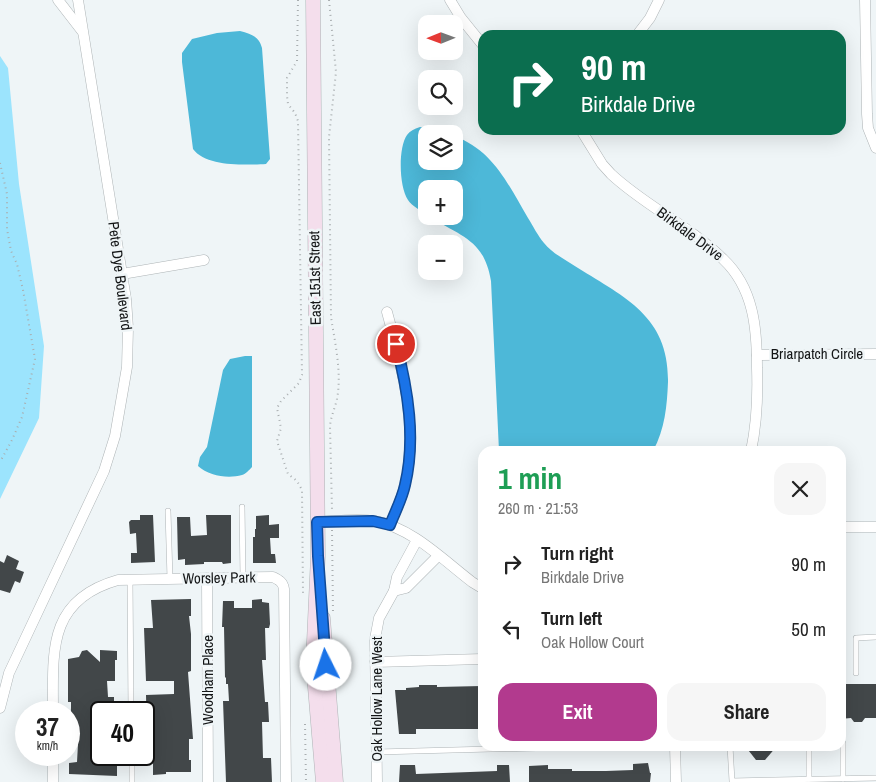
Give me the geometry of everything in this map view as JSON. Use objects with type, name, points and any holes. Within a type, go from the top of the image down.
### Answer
[{"type":"street","name":"Pete Dye Boulevard","points":[[58,0],[82,32]]},
{"type":"street","name":"Pete Dye Boulevard","points":[[0,708],[9,673],[104,471],[115,436],[127,367],[128,328],[122,274],[78,0]]},
{"type":"street","name":"East 151st Street","points":[[313,0],[317,522],[336,782]]},
{"type":"street","points":[[450,0],[461,18],[478,39]]},
{"type":"street","points":[[641,30],[650,18],[659,0]]},
{"type":"street","points":[[866,0],[867,114],[868,128],[876,148]]},
{"type":"street","name":"Birkdale Drive","points":[[584,135],[602,164],[618,181],[724,260],[741,282],[752,307],[756,323],[757,416],[752,446]]},
{"type":"street","points":[[122,274],[204,260]]},
{"type":"street","points":[[388,312],[407,394],[410,458],[404,488],[390,525]]},
{"type":"street","name":"Briarpatch Circle","points":[[757,355],[876,354]]},
{"type":"street","points":[[317,522],[373,521],[390,525],[406,532],[478,585]]},
{"type":"street","points":[[846,527],[876,527]]},
{"type":"street","name":"Oak Hollow Lane West","points":[[377,782],[375,639],[379,618],[394,591],[397,577],[417,540]]},
{"type":"street","name":"East 151st Street","points":[[318,556],[313,663],[322,782]]},
{"type":"street","points":[[394,591],[406,588],[438,556]]},
{"type":"street","name":"Worsley Park","points":[[54,701],[55,645],[70,609],[80,599],[107,583],[130,579],[273,577],[283,584],[284,589],[286,782]]},
{"type":"street","name":"Woodham Place","points":[[207,579],[208,782]]},
{"type":"street","points":[[375,662],[478,659]]},
{"type":"street","points":[[676,751],[676,782]]},
{"type":"street","points":[[54,766],[54,782]]},
{"type":"lane","points":[[242,507],[243,578]]},
{"type":"lane","points":[[168,511],[170,579]]},
{"type":"lane","points":[[130,579],[131,701]]},
{"type":"lane","points":[[856,673],[856,638],[876,637]]},
{"type":"lane","points":[[376,752],[478,749]]},
{"type":"lane","points":[[730,751],[732,781],[876,778]]},
{"type":"lane","points":[[809,751],[809,779]]},
{"type":"lane","points":[[843,751],[843,779]]},
{"type":"lane","points":[[132,766],[132,782]]},
{"type":"path","points":[[298,0],[297,61],[287,78],[286,96],[288,104],[298,121],[302,375],[299,383],[281,401],[277,408],[281,428],[277,441],[288,474],[297,481],[302,490],[303,597]]},
{"type":"path","points":[[329,0],[336,72],[329,136],[331,317],[336,344],[339,382],[337,401],[330,426],[334,619]]},
{"type":"path","points":[[0,163],[7,194],[6,229],[23,290],[35,359],[22,417],[0,462]]},
{"type":"path","points":[[305,723],[306,782]]},
{"type":"shaded area","points":[[240,31],[257,38],[262,48],[270,159],[266,164],[227,164],[217,162],[199,155],[193,149],[182,53],[192,39],[217,33]]},
{"type":"shaded area","points":[[0,56],[8,68],[19,184],[44,346],[39,418],[0,499]]},
{"type":"shaded area","points":[[418,128],[418,170],[463,170],[463,140],[479,150],[489,159],[506,181],[548,247],[560,257],[628,300],[653,325],[661,341],[666,360],[668,382],[665,417],[656,446],[499,446],[491,281],[488,267],[477,248],[463,235],[444,225],[463,225],[463,180],[418,180],[418,208],[412,204],[405,194],[401,177],[402,149],[407,135]]},
{"type":"shaded area","points":[[252,356],[252,467],[242,475],[231,477],[219,476],[198,466],[200,457],[207,447],[223,370],[230,359]]},
{"type":"building","points":[[140,515],[153,515],[155,562],[131,563],[131,553],[137,553],[136,533],[130,534],[129,522],[131,520],[140,520]]},
{"type":"building","points":[[206,515],[231,515],[231,563],[204,562],[204,564],[185,565],[185,559],[178,560],[177,517],[190,517],[191,536],[207,535]]},
{"type":"building","points":[[269,515],[269,525],[279,524],[279,538],[270,538],[271,554],[275,554],[276,563],[253,563],[253,537],[255,537],[256,516]]},
{"type":"building","points":[[7,555],[19,561],[16,569],[24,572],[20,583],[15,581],[10,593],[0,590],[0,561],[4,563]]},
{"type":"building","points":[[191,599],[191,616],[189,616],[191,671],[188,672],[193,739],[189,739],[191,772],[166,772],[166,774],[153,775],[153,766],[155,766],[155,701],[146,701],[146,695],[174,694],[174,681],[146,681],[144,628],[153,628],[151,600]]},
{"type":"building","points":[[262,599],[262,602],[269,603],[270,624],[269,628],[265,628],[266,660],[262,660],[265,702],[268,702],[269,722],[262,722],[263,758],[271,758],[272,782],[226,782],[223,701],[229,701],[228,684],[226,684],[225,678],[224,627],[222,627],[223,601],[234,601],[234,608],[252,608],[252,600]]},
{"type":"building","points":[[87,650],[100,662],[100,650],[117,651],[115,681],[107,681],[108,697],[114,697],[114,701],[90,701],[90,766],[117,766],[117,776],[69,774],[69,766],[80,766],[80,701],[68,701],[68,659],[79,657],[82,651]]},
{"type":"building","points":[[846,684],[876,684],[876,718],[865,718],[862,722],[854,722],[851,718],[846,718]]},
{"type":"building","points":[[419,685],[437,685],[437,687],[478,686],[478,729],[416,729],[416,734],[399,734],[395,690],[419,687]]},
{"type":"building","points":[[749,751],[773,751],[765,760],[756,760]]},
{"type":"building","points":[[648,763],[651,773],[650,782],[529,782],[529,766],[548,765],[548,769],[606,771],[633,770],[633,764]]},
{"type":"building","points":[[400,765],[415,765],[416,774],[497,771],[497,765],[509,765],[510,782],[399,782]]},
{"type":"route","points":[[326,665],[317,522],[373,521],[390,525],[404,488],[410,458],[406,385],[396,344]]}]
